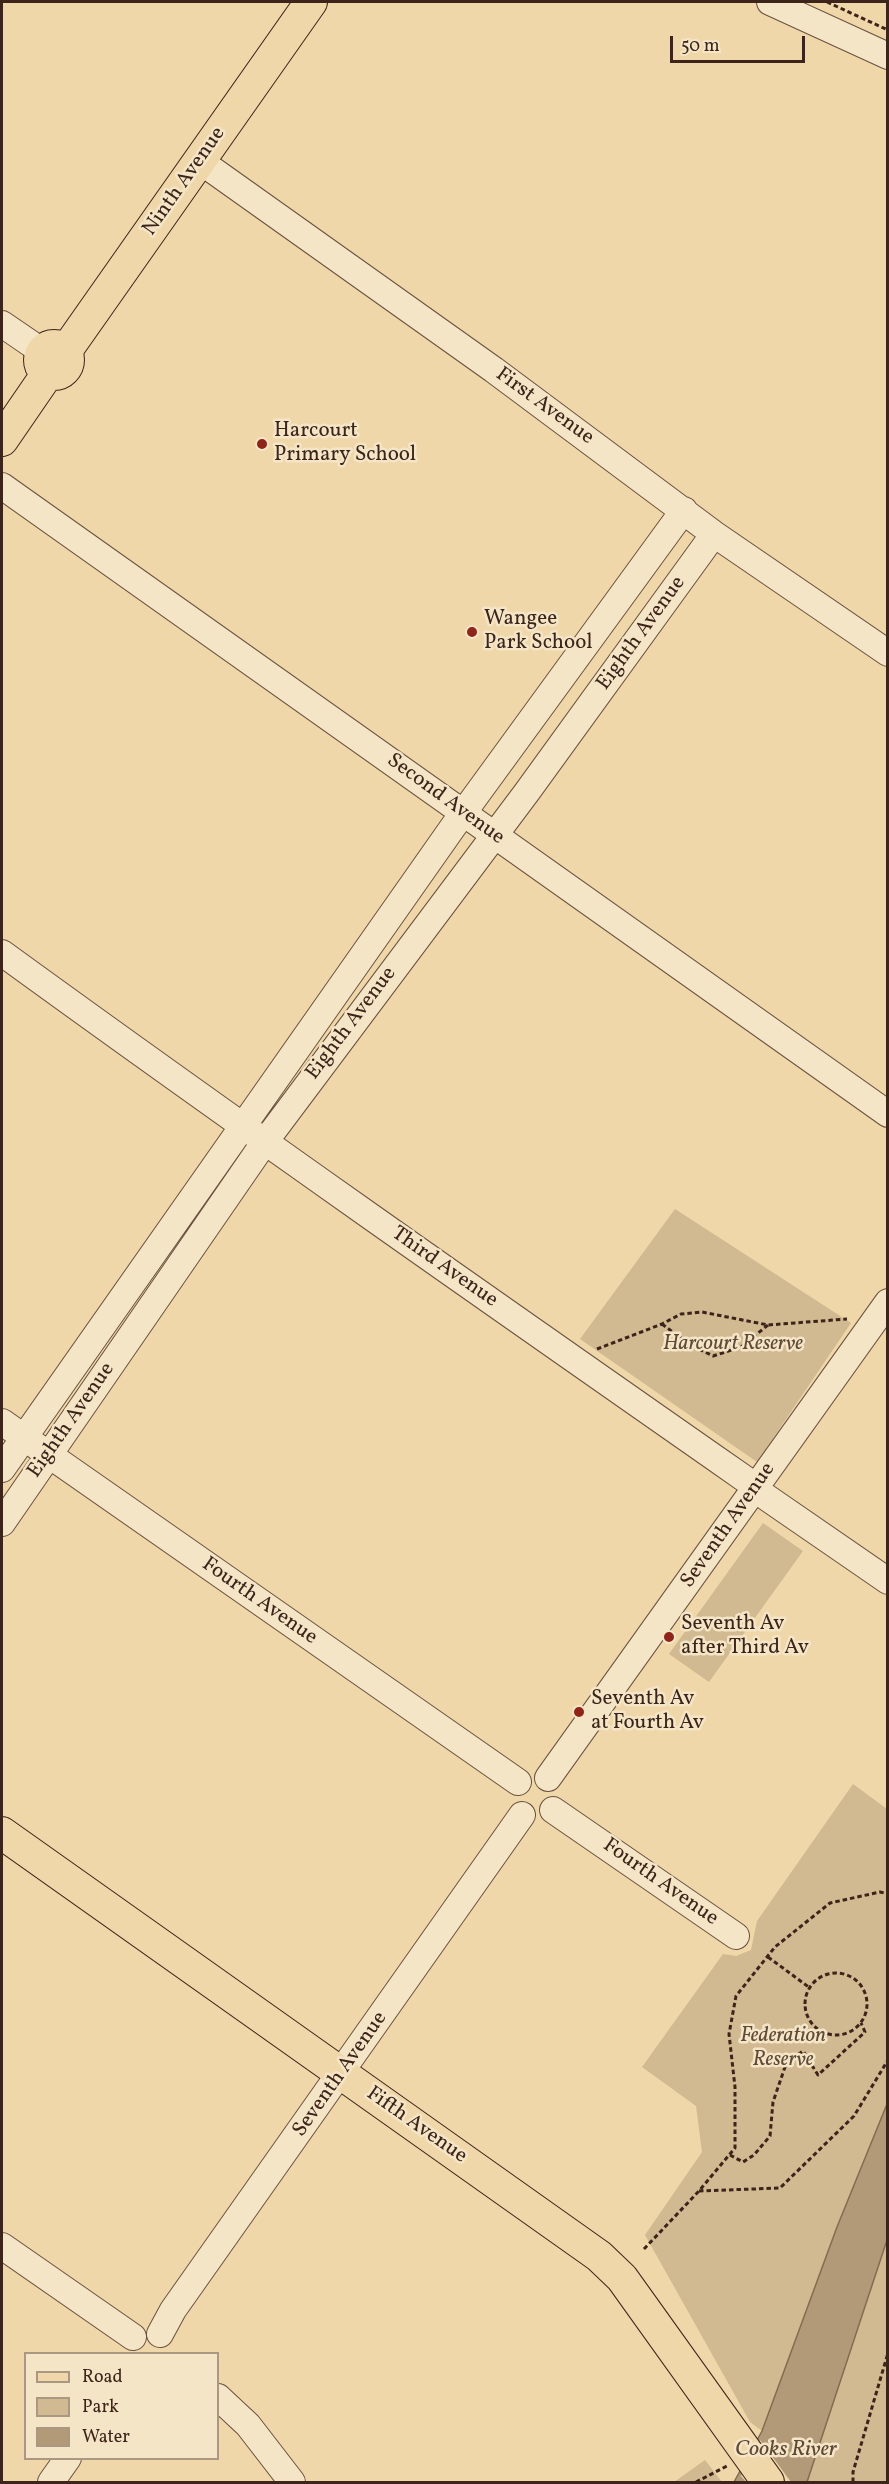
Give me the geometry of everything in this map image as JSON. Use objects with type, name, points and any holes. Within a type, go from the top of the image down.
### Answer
[{"type":"main road","name":"Ninth Avenue","points":[[2,440],[52,359],[200,161],[310,5]]},
{"type":"main road","name":"Fifth Avenue","points":[[2,1833],[600,2256],[622,2278],[737,2454],[768,2482]]},
{"type":"street","points":[[770,2],[888,56]]},
{"type":"street","name":"First Avenue","points":[[200,161],[494,370],[714,534],[888,653]]},
{"type":"street","points":[[2,324],[52,359]]},
{"type":"street","name":"Second Avenue","points":[[2,486],[888,1114]]},
{"type":"street","name":"Eighth Avenue","points":[[2,1469],[463,814],[684,510]]},
{"type":"street","name":"Eighth Avenue","points":[[2,1523],[264,1143],[494,836],[714,534]]},
{"type":"street","name":"Third Avenue","points":[[2,953],[242,1128],[574,1358],[888,1581]]},
{"type":"street","points":[[169,1231],[191,1248]]},
{"type":"street","name":"Seventh Avenue","points":[[548,1778],[888,1302]]},
{"type":"street","points":[[104,1324],[127,1341]]},
{"type":"street","name":"Fourth Avenue","points":[[2,1422],[518,1782]]},
{"type":"street","points":[[536,1773],[548,1778],[553,1783],[558,1796],[553,1810],[542,1818],[535,1819],[522,1815],[513,1803],[514,1788],[518,1782],[536,1773]]},
{"type":"street","name":"Fourth Avenue","points":[[553,1810],[736,1936]]},
{"type":"street","name":"Seventh Avenue","points":[[162,2344],[173,2310],[342,2074],[522,1815]]},
{"type":"street","points":[[2,2246],[131,2345],[146,2330],[162,2344]]},
{"type":"street","points":[[219,2398],[248,2425],[292,2482]]},
{"type":"street","points":[[51,2482],[67,2460]]},
{"type":"path","points":[[827,2],[888,30]]},
{"type":"path","points":[[574,1358],[662,1324],[681,1314],[702,1312],[768,1325],[847,1319]]},
{"type":"path","points":[[662,1324],[689,1344],[713,1356],[741,1347],[768,1325]]},
{"type":"path","points":[[644,2249],[699,2191],[735,2148],[735,2087],[729,2034],[736,1996],[775,1947],[830,1903],[880,1892],[888,1894]]},
{"type":"path","points":[[768,1957],[810,1988]]},
{"type":"path","points":[[833,1973],[844,1973],[855,1979],[863,1987],[868,2002],[861,2023],[846,2034],[835,2036],[814,2026],[807,2015],[805,2004],[810,1988],[816,1980],[833,1973]]},
{"type":"path","points":[[729,2155],[743,2162],[754,2155],[770,2136],[773,2102],[786,2064],[803,2051],[818,2075],[865,2032],[861,2023]]},
{"type":"path","points":[[699,2191],[780,2188],[854,2116],[888,2060]]},
{"type":"path","points":[[853,2482],[888,2353]]},
{"type":"path","points":[[696,2482],[737,2454]]},
{"type":"green space","name":"Harcourt Reserve","points":[[675,1209],[851,1323],[757,1462],[580,1339]]},
{"type":"green space","points":[[763,1523],[803,1551],[709,1682],[669,1654]]},
{"type":"green space","name":"Federation Reserve","points":[[853,1784],[887,1809],[887,2104],[837,2227],[762,2431],[750,2422],[645,2235],[702,2152],[696,2106],[642,2067],[723,1954],[736,1956],[751,1950],[757,1921]]},
{"type":"green space","points":[[887,2240],[887,2482],[807,2482]]},
{"type":"green space","points":[[705,2460],[722,2482],[674,2482]]},
{"type":"water","name":"Cooks River","points":[[887,2104],[887,2240],[807,2482],[734,2482],[762,2431],[837,2227]]},
{"type":"pier","points":[[760,2440],[791,2482],[746,2482],[741,2476]]},
{"type":"place","name":"Harcourt Primary School","points":[[262,444]]},
{"type":"place","name":"Wangee Park School","points":[[472,632]]},
{"type":"place","name":"Seventh Av after Third Av","points":[[669,1637]]},
{"type":"place","name":"Seventh Av at Fourth Av","points":[[579,1712]]}]
